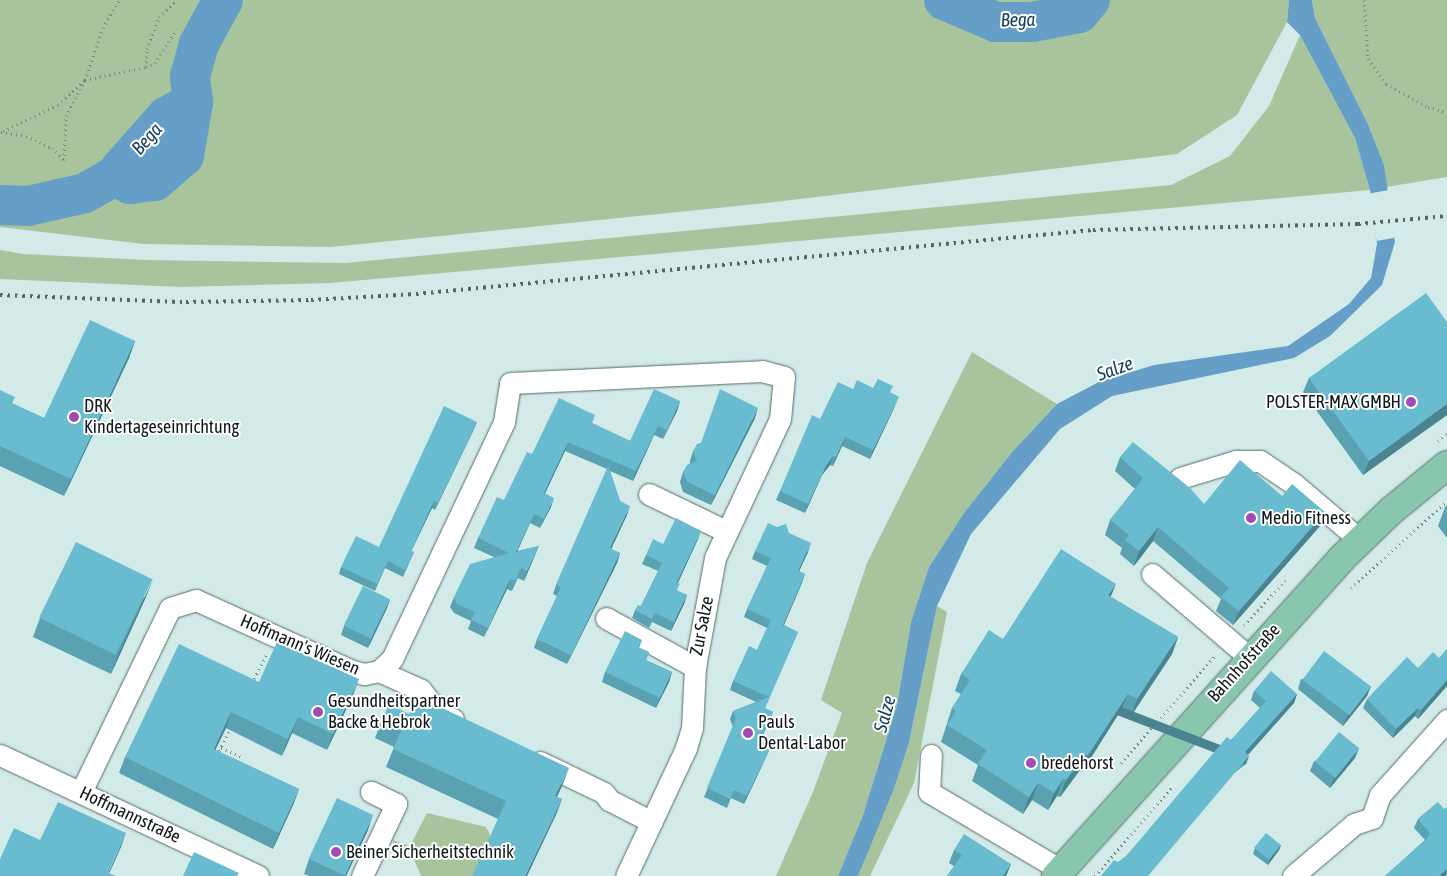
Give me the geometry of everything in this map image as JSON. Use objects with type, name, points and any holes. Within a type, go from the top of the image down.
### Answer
[{"type":"main road","name":"Bahnhofstraße","points":[[1059,873],[1250,658],[1360,540],[1447,465]]},
{"type":"street","name":"Zur Salze","points":[[510,382],[762,371],[784,377],[780,420],[726,531],[715,558],[695,667],[692,728],[686,748],[626,876]]},
{"type":"street","name":"Hoffmann's Wiesen","points":[[82,792],[170,608],[196,600],[350,670],[364,674],[379,671],[392,659],[504,422],[510,382]]},
{"type":"street","points":[[1180,478],[1236,461],[1260,461],[1294,484],[1360,540]]},
{"type":"street","points":[[649,494],[726,531]]},
{"type":"street","points":[[1152,574],[1250,658]]},
{"type":"street","points":[[606,618],[695,667]]},
{"type":"street","points":[[379,671],[421,690],[437,711],[468,726]]},
{"type":"street","points":[[1293,876],[1354,824],[1372,818],[1380,795],[1447,720]]},
{"type":"street","points":[[524,754],[604,793],[609,800],[652,822]]},
{"type":"street","name":"Hoffmannstraße","points":[[0,755],[258,876]]},
{"type":"street","points":[[931,755],[928,792],[1059,873]]},
{"type":"street","points":[[362,876],[396,804],[371,792]]},
{"type":"path","points":[[1,132],[26,136],[52,148],[64,160],[66,116],[85,80],[103,28],[119,0]]},
{"type":"path","points":[[146,67],[147,49],[159,17],[177,0]]},
{"type":"path","points":[[1364,0],[1368,59],[1386,84],[1428,107],[1447,112]]},
{"type":"path","points":[[1,132],[58,105],[85,80],[146,67],[156,62],[177,30]]},
{"type":"path","points":[[1346,592],[1447,501]]},
{"type":"path","points":[[250,688],[275,636]]},
{"type":"path","points":[[215,761],[233,722]]},
{"type":"path","points":[[221,748],[240,756]]},
{"type":"path","points":[[1095,876],[1179,780]]},
{"type":"green space","points":[[0,0],[1289,0],[1287,22],[1237,115],[1177,154],[757,204],[331,247],[144,244],[0,227]]},
{"type":"green space","points":[[1312,0],[1447,0],[1447,177],[1386,187],[1384,165],[1368,124],[1315,18]]},
{"type":"green space","points":[[1300,35],[1355,138],[1370,190],[330,283],[182,287],[0,279],[0,250],[23,254],[146,260],[345,263],[1171,185],[1230,156],[1269,106]]},
{"type":"green space","points":[[972,352],[1057,404],[1013,451],[964,513],[929,567],[911,622],[897,705],[863,815],[838,876],[776,876],[813,792],[842,713],[821,700],[867,563]]},
{"type":"green space","points":[[937,606],[947,612],[914,783],[870,876],[858,876],[909,744]]},
{"type":"green space","points":[[427,813],[486,827],[490,835],[489,842],[473,876],[421,876],[410,850],[394,853],[393,840],[410,846]]},
{"type":"water","points":[[1289,0],[1312,0],[1315,18],[1368,124],[1384,165],[1395,242],[1382,285],[1330,336],[1294,358],[1112,396],[1060,429],[971,534],[937,606],[909,743],[893,791],[858,876],[838,876],[863,815],[897,705],[911,622],[929,567],[964,513],[1013,451],[1057,404],[1099,382],[1154,365],[1288,346],[1349,304],[1371,278],[1377,244],[1370,190],[1355,138],[1300,35],[1287,22]]},
{"type":"pier","points":[[1389,190],[1397,237],[1377,241],[1368,194]]},
{"type":"building","points":[[1426,293],[1447,322],[1447,404],[1369,461],[1309,378]]},
{"type":"building","name":"DRK Kindertageseinrichtung","points":[[90,320],[135,341],[71,479],[0,446],[0,390],[15,397],[12,403],[44,418]]},
{"type":"building","points":[[878,379],[893,386],[890,392],[899,397],[873,450],[845,437],[836,457],[833,456],[826,466],[808,504],[780,491],[812,415],[820,419],[838,382],[853,389],[857,380],[873,388]]},
{"type":"building","points":[[654,389],[680,401],[667,430],[658,426],[636,471],[568,442],[544,493],[554,498],[544,519],[534,514],[516,552],[539,546],[527,571],[521,568],[515,581],[510,579],[488,628],[471,620],[475,612],[457,604],[454,597],[470,564],[509,553],[478,538],[497,497],[504,500],[527,452],[532,454],[559,398],[595,415],[592,423],[630,441]]},
{"type":"building","points":[[720,389],[758,408],[715,495],[687,482],[683,472],[687,465],[697,461],[693,451],[697,444],[701,443]]},
{"type":"building","points":[[444,406],[477,422],[438,503],[434,501],[411,551],[414,552],[405,570],[388,561],[377,584],[341,567],[356,536],[379,547]]},
{"type":"building","points":[[1133,442],[1190,488],[1204,504],[1240,460],[1282,496],[1292,484],[1325,512],[1239,611],[1221,597],[1229,588],[1158,527],[1139,551],[1125,540],[1129,535],[1110,520],[1143,478],[1120,457]]},
{"type":"building","points":[[608,466],[620,501],[630,506],[610,548],[620,553],[571,655],[537,639],[561,587],[556,585]]},
{"type":"building","points":[[676,518],[701,531],[677,582],[680,584],[676,590],[687,595],[674,622],[655,613],[652,619],[635,610],[638,605],[641,606],[662,563],[646,555],[653,539],[663,544]]},
{"type":"building","points":[[768,523],[777,527],[786,524],[789,533],[811,543],[798,571],[805,574],[783,625],[798,632],[765,708],[773,712],[759,741],[771,746],[747,796],[734,790],[730,799],[707,788],[736,718],[733,711],[769,697],[733,681],[749,646],[757,650],[771,620],[747,609],[771,558],[755,551]]},
{"type":"building","points":[[76,542],[152,579],[116,655],[39,617]]},
{"type":"building","points":[[1061,549],[1116,584],[1108,595],[1178,637],[1137,699],[1128,694],[1088,755],[1086,754],[1066,780],[1063,779],[1054,793],[1038,783],[1029,797],[978,764],[987,750],[947,725],[956,711],[952,708],[970,680],[961,674],[989,630],[1003,639]]},
{"type":"building","points":[[363,586],[390,599],[371,639],[344,626]]},
{"type":"building","points":[[625,631],[642,640],[638,647],[649,652],[646,660],[672,672],[660,698],[605,672]]},
{"type":"building","points":[[277,642],[359,679],[333,734],[298,717],[288,739],[231,712],[214,749],[299,789],[279,833],[125,757],[179,644],[259,682]]},
{"type":"building","points":[[1447,649],[1447,680],[1421,710],[1418,708],[1396,729],[1367,699],[1407,657],[1418,668],[1433,652],[1439,658]]},
{"type":"building","points":[[1324,651],[1371,687],[1349,715],[1302,680]]},
{"type":"building","points":[[1271,671],[1297,694],[1245,752],[1249,756],[1148,876],[1101,876],[1114,860],[1118,862],[1127,855],[1227,737],[1231,740],[1266,701],[1254,691]]},
{"type":"building","points":[[417,696],[569,768],[555,796],[562,799],[525,876],[472,876],[506,801],[393,749],[402,729],[382,720],[389,704],[409,714]]},
{"type":"building","points":[[1339,732],[1359,748],[1335,778],[1315,762]]},
{"type":"building","name":"Beiner Sicherheitstechnik","points":[[337,798],[373,815],[345,876],[309,859]]},
{"type":"building","points":[[58,802],[126,833],[108,873],[116,876],[0,876],[0,859],[14,828],[40,840]]},
{"type":"building","points":[[1438,802],[1444,809],[1447,807],[1447,869],[1439,876],[1385,876],[1426,840],[1430,833],[1418,819]]},
{"type":"building","points":[[1266,833],[1281,845],[1269,860],[1254,848]]},
{"type":"building","points":[[964,834],[1011,864],[1003,876],[947,876],[962,855],[954,850]]},
{"type":"building","points":[[194,852],[239,873],[237,876],[183,876]]},
{"type":"waterway","name":"Bega","points":[[0,205],[28,206],[85,193],[114,176],[166,117],[193,102],[190,76],[199,44],[223,0]]},
{"type":"waterway","name":"Bega","points":[[944,0],[996,22],[1032,22],[1079,13],[1090,0]]},
{"type":"waterway","points":[[114,176],[130,184],[155,181],[184,156],[193,102]]},
{"type":"railway","points":[[0,295],[186,302],[311,300],[416,294],[1093,230],[1358,224],[1447,216]]},
{"type":"place","name":"POLSTER-MAX GMBH","points":[[1411,402]]},
{"type":"place","name":"DRK Kindertageseinrichtung","points":[[74,417]]},
{"type":"place","name":"Medio Fitness","points":[[1251,518]]},
{"type":"place","name":"Gesundheitspartner Backe & Hebrok","points":[[318,712]]},
{"type":"place","name":"Pauls Dental-Labor","points":[[748,733]]},
{"type":"place","name":"bredehorst","points":[[1031,763]]},
{"type":"place","name":"Beiner Sicherheitstechnik","points":[[336,852]]},
{"type":"water label","name":"Salze","points":[[1115,369]]},
{"type":"water label","name":"Salze","points":[[885,714]]}]
